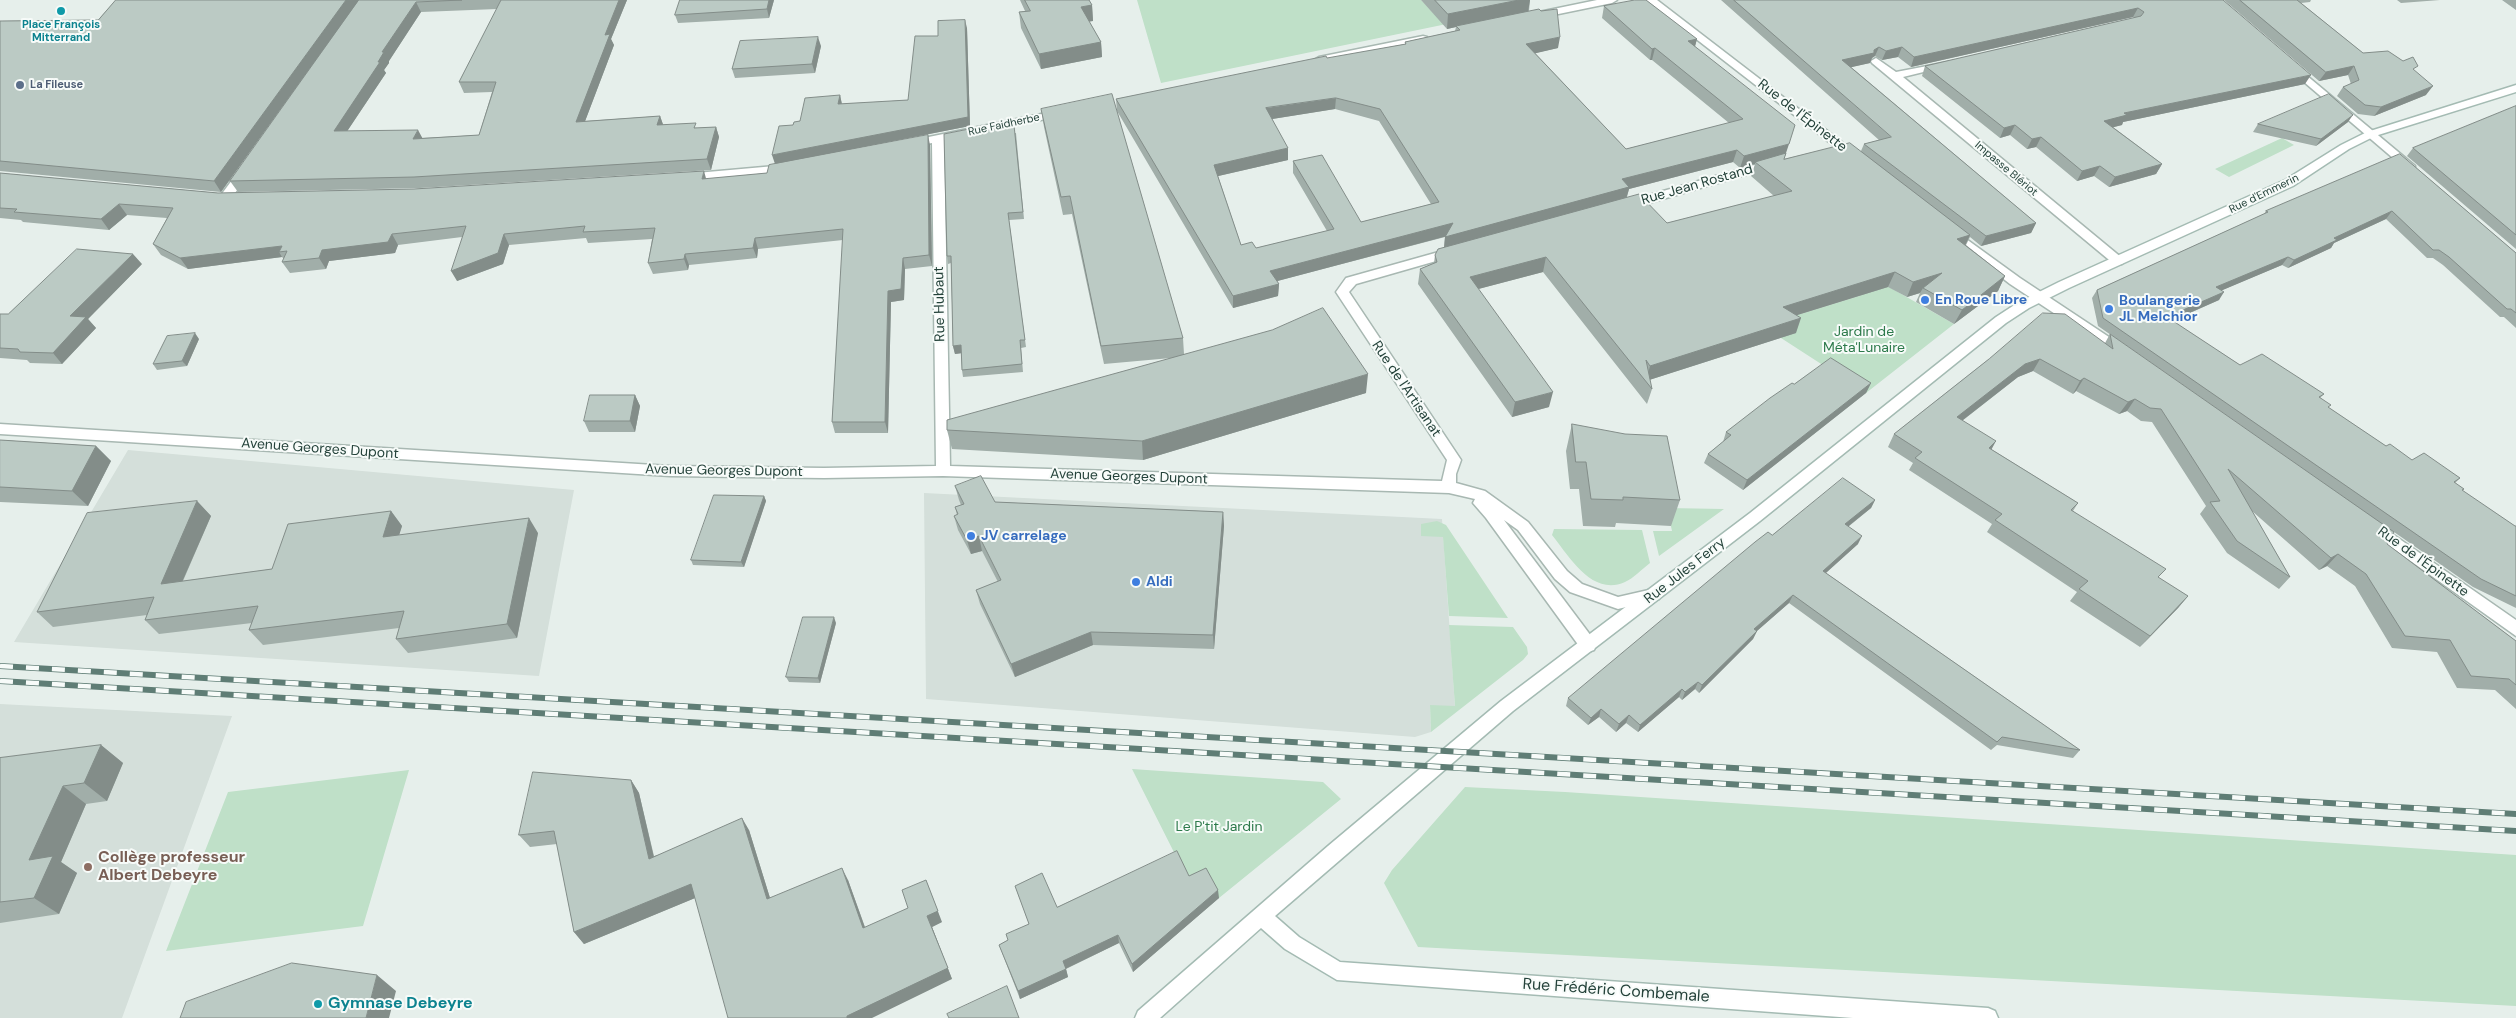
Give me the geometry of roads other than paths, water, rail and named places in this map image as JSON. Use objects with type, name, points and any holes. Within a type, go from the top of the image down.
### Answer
[{"type":"street","points":[[1524,18],[1612,0]]},
{"type":"street","name":"Rue de l'Épinette","points":[[1656,1],[1864,164]]},
{"type":"street","points":[[1312,62],[1436,36]]},
{"type":"street","name":"Impasse Blériot","points":[[1876,61],[2118,261]]},
{"type":"street","points":[[2287,62],[2424,179]]},
{"type":"street","points":[[1895,76],[1952,63]]},
{"type":"street","name":"Rue d'Emmerin","points":[[2040,296],[2289,183],[2345,147],[2371,134],[2516,88]]},
{"type":"street","name":"Rue Faidherbe","points":[[899,146],[1073,110]]},
{"type":"street","name":"Rue Hubaut","points":[[938,138],[943,471]]},
{"type":"street","points":[[1825,150],[1841,146]]},
{"type":"street","points":[[225,198],[253,159]]},
{"type":"street","name":"Rue Jean Rostand","points":[[1611,210],[1782,162]]},
{"type":"street","points":[[676,179],[756,173],[802,166]]},
{"type":"street","points":[[211,198],[245,198]]},
{"type":"street","points":[[1940,223],[2016,281],[2135,360]]},
{"type":"street","name":"Rue de l'Artisanat","points":[[1449,487],[1449,474],[1454,460],[1342,292],[1351,281],[1470,247]]},
{"type":"street","name":"Rue Jules Ferry","points":[[1145,1018],[1334,852],[1507,706],[1653,595],[2000,320],[2040,296]]},
{"type":"street","name":"Avenue Georges Dupont","points":[[0,429],[670,471],[824,473],[943,471],[1449,487]]},
{"type":"street","points":[[1449,487],[1480,495],[1524,526],[1561,575],[1576,588],[1618,603],[1653,595]]},
{"type":"street","points":[[1465,492],[1485,506],[1588,645]]},
{"type":"street","name":"Rue de l'Épinette","points":[[2364,519],[2516,629]]},
{"type":"street","name":"Rue Frédéric Combemale","points":[[1261,916],[1292,944],[1337,971],[1988,1018]]},
{"type":"railway","points":[[0,666],[2516,814]]},
{"type":"railway","points":[[0,681],[2516,831]]},
{"type":"place","name":"Place François Mitterrand","points":[[61,11]]},
{"type":"place","name":"La Fileuse","points":[[20,85]]},
{"type":"place","name":"En Roue Libre","points":[[1925,300]]},
{"type":"place","name":"Boulangerie JL Melchior","points":[[2109,309]]},
{"type":"place","name":"JV carrelage","points":[[971,536]]},
{"type":"place","name":"Aldi","points":[[1136,582]]},
{"type":"place","name":"Collège professeur Albert Debeyre","points":[[88,867]]},
{"type":"place","name":"Gymnase Debeyre","points":[[318,1004]]},
{"type":"park label","name":"Jardin de Méta'Lunaire","points":[[1864,340]]},
{"type":"park label","name":"Le P'tit Jardin","points":[[1219,827]]}]
